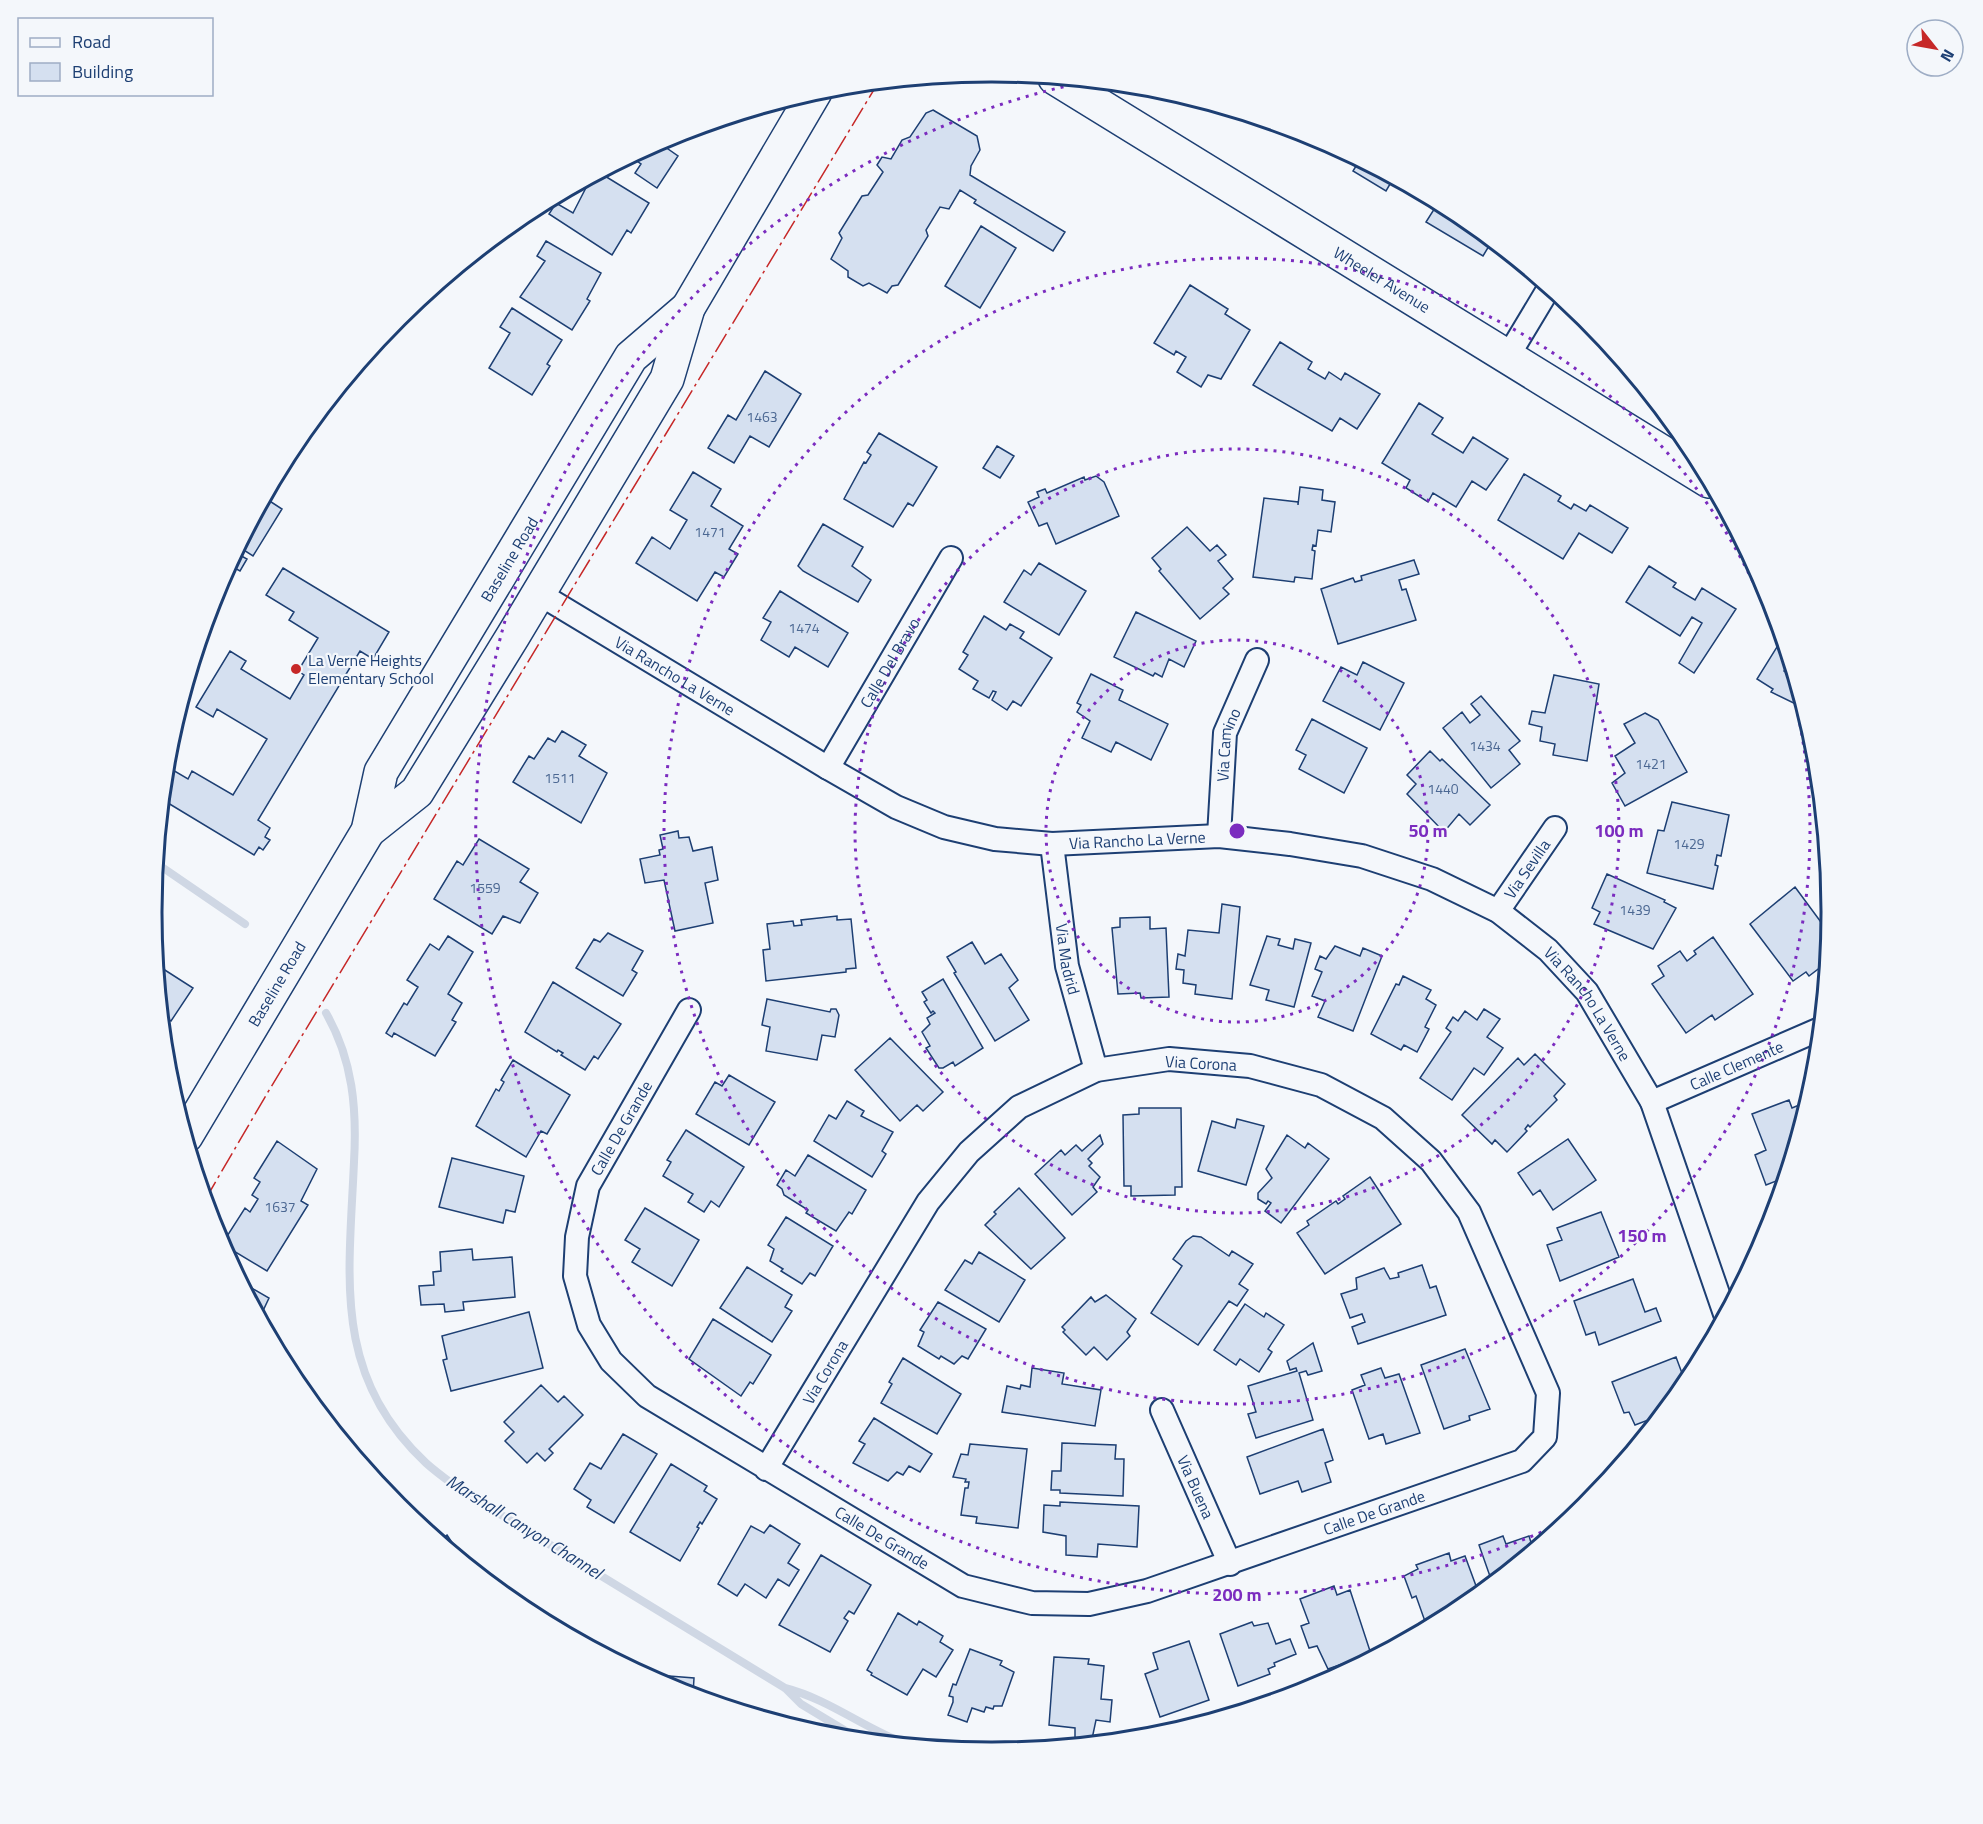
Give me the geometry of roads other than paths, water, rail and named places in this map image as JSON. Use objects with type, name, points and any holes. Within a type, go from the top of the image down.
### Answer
[{"type":"main road","name":"Wheeler Avenue","points":[[1069,87],[1694,472]]},
{"type":"main road","name":"Baseline Road","points":[[368,831],[417,792],[538,593],[667,379],[688,308],[808,103]]},
{"type":"main road","name":"Baseline Road","points":[[189,1122],[368,831],[381,771],[631,357],[688,308]]},
{"type":"street","points":[[1507,358],[1545,295]]},
{"type":"street","name":"Calle Del Bravo","points":[[828,768],[951,558]]},
{"type":"street","name":"Via Rancho La Verne","points":[[538,593],[828,768],[896,807],[944,827],[995,839],[1052,844],[1219,836],[1362,856],[1432,879],[1497,910],[1548,950],[1587,992],[1652,1102],[1722,1304]]},
{"type":"street","name":"Via Camino","points":[[1219,836],[1226,733],[1257,660]]},
{"type":"street","name":"Via Sevilla","points":[[1497,910],[1554,828]]},
{"type":"street","name":"Via Madrid","points":[[1052,844],[1067,966],[1096,1070]]},
{"type":"street","name":"Calle De Grande","points":[[689,1010],[588,1186],[578,1237],[575,1276],[589,1325],[611,1361],[647,1396],[963,1586],[1032,1603],[1089,1604],[1147,1591],[1522,1461],[1545,1437]]},
{"type":"street","name":"Calle Clemente","points":[[1652,1102],[1812,1033]]},
{"type":"street","name":"Via Corona","points":[[766,1469],[928,1202],[969,1152],[1019,1107],[1096,1070],[1169,1059],[1250,1066],[1321,1085],[1383,1118],[1431,1161],[1469,1212],[1548,1392],[1545,1437]]},
{"type":"street","name":"Via Buena","points":[[1162,1410],[1230,1564]]},
{"type":"waterway","name":"Marshall Canyon Channel","points":[[164,868],[245,924]]},
{"type":"waterway","name":"Marshall Canyon Channel","points":[[326,1013],[348,1067],[354,1104],[355,1142],[350,1246],[353,1323],[361,1360],[374,1395],[396,1430],[426,1463],[462,1491],[785,1688],[801,1704],[840,1728]]},
{"type":"waterway","name":"Marshall Canyon Channel","points":[[785,1688],[816,1699],[885,1734]]},
{"type":"place","name":"La Verne Heights Elementary School","points":[[296,669]]}]
